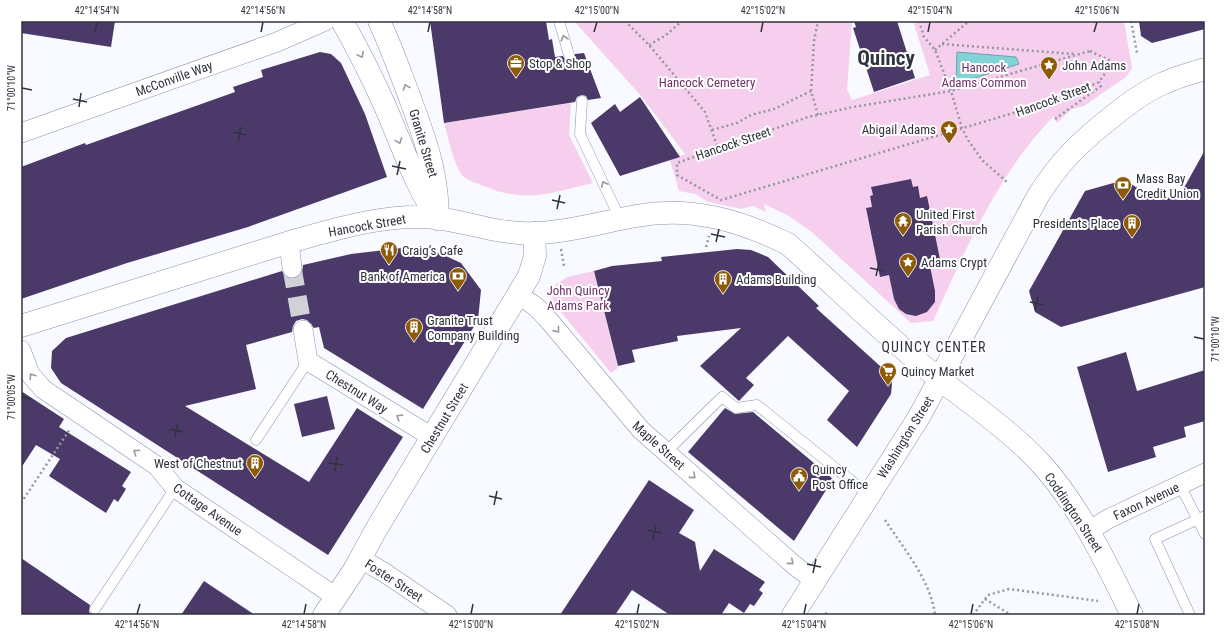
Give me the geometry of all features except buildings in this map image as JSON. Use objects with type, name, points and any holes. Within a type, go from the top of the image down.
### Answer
[{"type":"main road","name":"Granite Street","points":[[342,21],[364,62],[384,105],[418,185],[438,218]]},
{"type":"main road","name":"Granite Street","points":[[379,21],[389,42],[433,165],[438,197],[438,218]]},
{"type":"main road","points":[[940,379],[1038,196],[1061,162],[1086,137],[1124,106],[1164,83],[1205,69]]},
{"type":"main road","name":"Hancock Street","points":[[21,326],[289,242],[336,229],[383,220],[411,217],[438,218],[504,232],[534,234],[564,231],[648,214],[679,212],[723,218],[768,234]]},
{"type":"main road","name":"Chestnut Street","points":[[324,615],[361,559],[377,528],[518,295],[533,266],[535,256],[534,234]]},
{"type":"main road","name":"Coddington Street","points":[[768,234],[788,244],[940,379],[1016,439],[1043,467],[1089,531],[1130,614]]},
{"type":"main road","name":"Washington Street","points":[[793,615],[940,379]]},
{"type":"street","name":"McConville Way","points":[[21,133],[277,42],[325,21]]},
{"type":"street","points":[[289,242],[292,268]]},
{"type":"street","name":"Maple Street","points":[[518,295],[535,306],[546,318],[628,417],[794,565],[815,581]]},
{"type":"street","points":[[303,330],[308,361]]},
{"type":"street","name":"Cottage Avenue","points":[[21,350],[26,366],[36,382],[79,414],[157,466],[175,488],[336,597]]},
{"type":"street","name":"Chestnut Way","points":[[308,361],[432,437]]},
{"type":"street","name":"Faxon Avenue","points":[[1089,531],[1108,519],[1205,473]]},
{"type":"street","name":"Foster Street","points":[[361,559],[385,572],[447,615]]},
{"type":"lane","points":[[559,21],[569,55]]},
{"type":"lane","points":[[582,101],[580,134],[620,219]]},
{"type":"lane","points":[[256,440],[308,361]]},
{"type":"lane","points":[[666,452],[722,397],[736,408],[757,405],[869,495]]},
{"type":"lane","points":[[1180,485],[1202,518],[1205,534]]},
{"type":"lane","points":[[94,609],[175,488]]},
{"type":"lane","points":[[1190,615],[1155,539],[1202,518]]},
{"type":"path","points":[[625,21],[649,45],[705,112],[718,148]]},
{"type":"path","points":[[649,45],[666,35],[682,21]]},
{"type":"path","points":[[818,21],[814,41],[811,91],[818,115]]},
{"type":"path","points":[[919,21],[924,37],[935,50],[951,91],[962,128],[982,160],[1007,182]]},
{"type":"path","points":[[935,50],[969,21]]},
{"type":"path","points":[[1131,21],[1137,53]]},
{"type":"path","points":[[942,44],[1077,54]]},
{"type":"path","name":"Hancock Street","points":[[1090,51],[1113,62],[1099,82],[1064,98],[720,200],[677,174],[677,162],[818,115],[853,107],[951,91],[1090,51]]},
{"type":"path","points":[[1055,119],[1101,86],[1099,82]]},
{"type":"path","points":[[712,130],[738,122],[751,115],[774,109],[811,91]]},
{"type":"path","points":[[706,247],[710,232]]},
{"type":"path","points":[[561,248],[564,266]]},
{"type":"path","points":[[21,503],[79,414]]},
{"type":"path","points":[[885,520],[922,579],[934,605],[935,615]]},
{"type":"path","points":[[973,615],[988,595],[1009,589],[1098,601]]},
{"type":"path","points":[[985,599],[1011,615]]},
{"type":"path","points":[[825,613],[829,615]]},
{"type":"green space","points":[[574,21],[852,21],[847,89],[852,100],[930,75],[913,21],[1124,21],[1132,68],[1126,77],[1084,106],[1072,109],[1057,123],[1054,116],[1034,138],[1016,162],[985,213],[933,321],[911,323],[813,233],[789,216],[764,204],[766,212],[753,206],[741,209],[708,202],[695,194],[679,191],[670,160],[685,154],[641,96]]},
{"type":"green space","points":[[571,103],[569,135],[593,183],[551,193],[526,196],[513,195],[499,191],[472,182],[462,175],[453,157],[444,123]]},
{"type":"green space","name":"John Quincy Adams Park","points":[[594,271],[618,368],[611,373],[552,301],[554,286],[567,277]]},
{"type":"water","points":[[957,52],[1016,57],[1019,64],[956,84]]},
{"type":"tunnel","points":[[292,268],[303,330]]},
{"type":"place","name":"Stop & Shop","points":[[516,78]]},
{"type":"place","name":"John Adams","points":[[1049,80]]},
{"type":"place","name":"Abigail Adams","points":[[949,144]]},
{"type":"place","name":"Mass Bay Credit Union","points":[[1123,200]]},
{"type":"place","name":"United First Parish Church","points":[[903,236]]},
{"type":"place","name":"Presidents Place","points":[[1132,238]]},
{"type":"place","name":"Craig’s Cafe","points":[[389,265]]},
{"type":"place","name":"Adams Crypt","points":[[908,277]]},
{"type":"place","name":"Bank of America","points":[[458,291]]},
{"type":"place","name":"Adams Building","points":[[723,294]]},
{"type":"place","name":"Granite Trust Company Building","points":[[414,342]]},
{"type":"place","name":"Quincy Market","points":[[888,386]]},
{"type":"place","name":"West of Chestnut","points":[[255,478]]},
{"type":"place","name":"Quincy Post Office","points":[[799,491]]},
{"type":"district","name":"Quincy","points":[[886,58]]},
{"type":"district","name":"QUINCY CENTER","points":[[934,347]]},
{"type":"park label","name":"Hancock Adams Common","points":[[984,74]]},
{"type":"park label","name":"Hancock Cemetery","points":[[707,82]]}]
